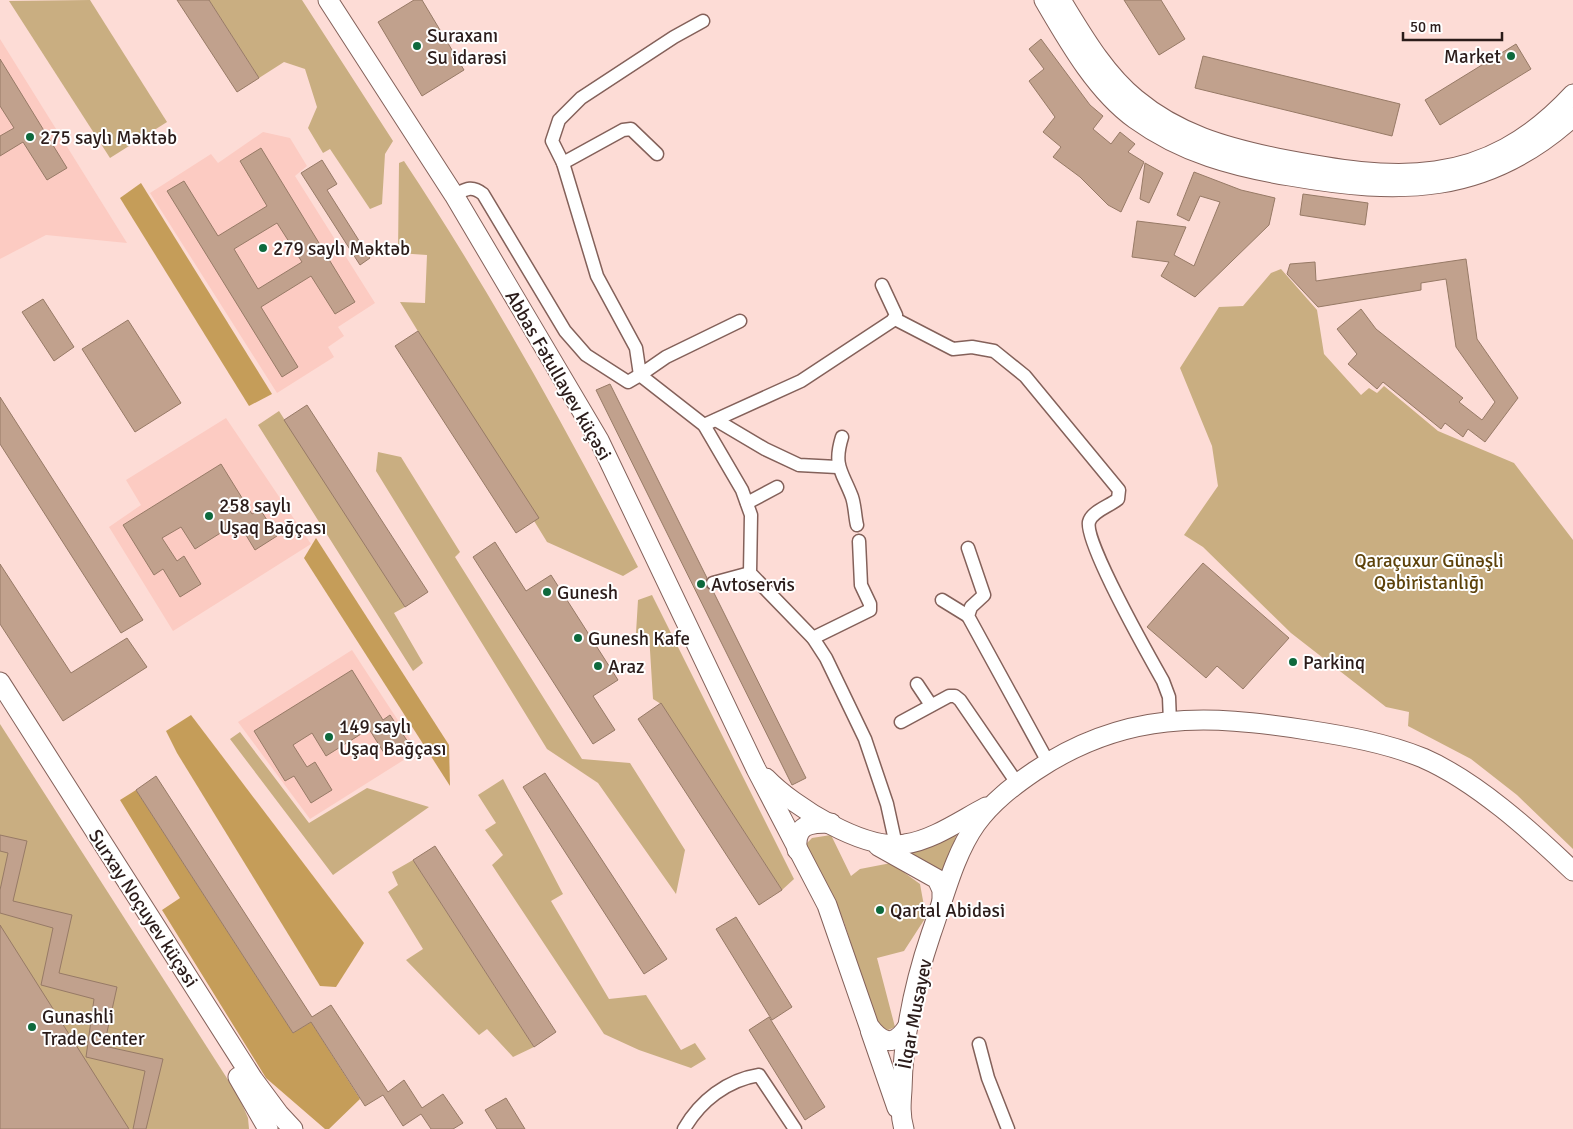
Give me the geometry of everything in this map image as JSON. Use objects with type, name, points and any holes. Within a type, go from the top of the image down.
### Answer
[{"type":"main road","name":"Abbas Fətullayev küçəsi","points":[[328,0],[454,195],[599,440],[756,769],[830,914],[902,1124]]},
{"type":"main road","points":[[1044,0],[1096,80],[1134,118],[1174,143],[1196,153],[1244,168],[1274,165],[1385,175],[1427,173],[1453,168],[1495,154],[1528,134],[1573,94]]},
{"type":"main road","points":[[1061,0],[1112,75],[1141,104],[1162,118],[1201,139],[1247,152],[1274,165],[1355,187],[1385,189],[1422,186],[1480,174],[1519,156],[1554,133],[1573,117]]},
{"type":"main road","name":"Surxay Noçuyev küçəsi","points":[[0,682],[253,1079],[279,1114],[293,1129]]},
{"type":"main road","name":"Surxay Noçuyev küçəsi","points":[[0,706],[227,1060],[268,1129]]},
{"type":"main road","points":[[863,838],[879,844],[896,845],[916,842],[994,803],[1017,783],[1048,762],[1108,733],[1135,726],[1226,719],[1253,721],[1336,735],[1405,752],[1424,759],[1466,783],[1524,828],[1573,871]]},
{"type":"main road","points":[[756,769],[781,794],[803,809],[932,874],[940,884],[942,902]]},
{"type":"main road","name":"İlqar Musayev","points":[[902,1124],[902,1070],[908,1026],[917,983],[942,902],[967,839],[975,825],[994,803]]},
{"type":"main road","points":[[797,850],[797,834],[802,829],[814,823],[831,823]]},
{"type":"main road","points":[[869,1026],[880,1039],[886,1041],[899,1037],[908,1026]]},
{"type":"street","points":[[704,21],[674,37],[581,98],[559,120],[552,141],[563,163],[576,203],[587,248],[597,276],[636,348],[640,375],[710,423],[799,465],[837,466]]},
{"type":"street","points":[[563,163],[623,130],[631,129],[657,154]]},
{"type":"street","points":[[454,195],[468,188],[476,189],[483,194],[565,330],[586,355],[628,382],[666,357],[740,321]]},
{"type":"street","points":[[882,285],[896,315],[895,319]]},
{"type":"street","points":[[710,423],[801,381],[895,319]]},
{"type":"street","points":[[895,319],[953,349],[972,347],[994,351],[1026,376],[1119,490],[1118,499],[1092,516],[1088,524],[1100,561],[1163,681],[1169,697],[1170,722]]},
{"type":"street","points":[[710,423],[742,490],[751,515],[750,572],[813,638],[826,658],[865,739],[888,804],[896,845]]},
{"type":"street","points":[[842,436],[837,452],[837,466],[853,499],[857,526]]},
{"type":"street","points":[[747,503],[777,486]]},
{"type":"street","points":[[813,638],[870,610],[870,604],[862,586],[859,541]]},
{"type":"street","points":[[968,548],[984,596],[971,607],[968,616]]},
{"type":"street","points":[[713,583],[750,572]]},
{"type":"street","points":[[942,600],[968,616],[1048,762]]},
{"type":"street","points":[[917,684],[931,705]]},
{"type":"street","points":[[901,722],[949,696],[955,696],[960,700],[1017,783]]},
{"type":"street","points":[[979,1044],[988,1078],[1008,1129]]},
{"type":"street","points":[[684,1129],[700,1106],[714,1095],[739,1080],[759,1075],[795,1129]]},
{"type":"shaded area","name":"275 saylı Məktəb","points":[[0,39],[127,243],[46,235],[0,259]]},
{"type":"shaded area","name":"279 saylı Məktəb","points":[[263,132],[290,138],[307,166],[295,176],[375,303],[338,327],[344,336],[328,347],[334,357],[277,393],[150,193],[211,154],[218,163]]},
{"type":"shaded area","points":[[141,183],[272,394],[249,406],[120,198]]},
{"type":"shaded area","name":"258 saylı Uşaq Bağçası","points":[[226,418],[311,544],[173,631],[109,527],[141,505],[126,480]]},
{"type":"shaded area","points":[[316,538],[449,745],[450,786],[304,558]]},
{"type":"shaded area","name":"149 saylı Uşaq Bağçası","points":[[352,650],[418,751],[310,819],[238,722]]},
{"type":"shaded area","points":[[191,715],[364,943],[336,987],[320,986],[177,753],[166,731]]},
{"type":"shaded area","points":[[136,790],[293,1033],[311,1022],[360,1099],[329,1129],[325,1129],[266,1078],[162,910],[180,898],[120,800]]},
{"type":"green space","points":[[90,0],[167,122],[110,158],[9,1]]},
{"type":"green space","points":[[209,0],[302,0],[393,141],[385,154],[382,204],[370,209],[330,149],[323,153],[308,128],[317,107],[305,69],[284,62],[259,78]]},
{"type":"green space","points":[[404,161],[497,310],[611,515],[638,567],[623,576],[547,542],[400,302],[425,303],[427,255],[398,253],[399,163]]},
{"type":"green space","name":"Qaraçuxur Günəşli Qəbiristanlığı","points":[[1281,269],[1317,310],[1324,354],[1361,395],[1369,388],[1377,393],[1384,386],[1438,431],[1514,463],[1573,540],[1573,849],[1517,795],[1471,759],[1408,726],[1409,712],[1386,707],[1291,633],[1203,547],[1184,535],[1218,486],[1212,446],[1180,368],[1219,307],[1243,306],[1271,273]]},
{"type":"green space","points":[[279,411],[405,607],[394,613],[423,663],[413,671],[258,425]]},
{"type":"green space","points":[[378,452],[401,457],[460,552],[455,557],[582,759],[630,763],[685,850],[676,894],[598,783],[547,749],[376,471]]},
{"type":"green space","points":[[652,595],[794,879],[782,890],[661,704],[653,699],[649,634],[636,633],[638,600]]},
{"type":"green space","points":[[0,724],[239,1097],[248,1118],[249,1129],[126,1129],[0,937]]},
{"type":"green space","points":[[240,732],[309,823],[367,788],[429,807],[333,875],[230,739]]},
{"type":"green space","points":[[503,779],[563,894],[551,901],[609,999],[646,995],[681,1050],[695,1043],[706,1059],[691,1068],[639,1050],[604,1034],[492,865],[503,855],[485,830],[496,823],[478,795]]},
{"type":"green space","points":[[959,828],[943,872],[902,853]]},
{"type":"green space","points":[[831,835],[851,876],[860,869],[891,863],[920,884],[926,917],[904,951],[877,958],[895,1027],[886,1031],[877,1024],[844,922],[805,845],[812,838]]},
{"type":"green space","points":[[413,860],[534,1047],[513,1057],[487,1029],[479,1035],[406,960],[423,949],[388,892],[398,885],[392,872]]},
{"type":"building","points":[[177,0],[209,0],[259,78],[237,92]]},
{"type":"building","points":[[414,0],[422,0],[464,70],[422,96],[378,22]]},
{"type":"building","points":[[1124,0],[1161,0],[1185,39],[1159,55]]},
{"type":"building","points":[[1041,39],[1090,105],[1103,116],[1093,129],[1111,144],[1120,132],[1135,144],[1128,152],[1144,162],[1121,212],[1108,205],[1080,177],[1053,157],[1061,147],[1043,132],[1055,117],[1029,81],[1044,69],[1029,49]]},
{"type":"building","points":[[1516,44],[1531,69],[1440,125],[1425,100]]},
{"type":"building","points":[[1203,56],[1400,104],[1392,136],[1195,88]]},
{"type":"building","points":[[0,59],[67,168],[47,180],[23,142],[0,156],[0,136],[14,128],[0,106]]},
{"type":"building","points":[[261,148],[355,302],[335,314],[311,276],[261,307],[298,367],[282,377],[167,191],[184,181],[218,236],[267,206],[240,161]],"holes":[[[277,223],[302,262],[258,289],[234,249]]]},
{"type":"building","points":[[322,160],[337,184],[327,190],[370,258],[360,265],[301,173]]},
{"type":"building","points":[[1145,163],[1163,173],[1149,203],[1140,199]]},
{"type":"building","points":[[1194,172],[1241,190],[1275,198],[1269,225],[1195,297],[1161,276],[1169,262],[1132,257],[1137,221],[1186,227],[1174,255],[1194,266],[1220,202],[1200,196],[1189,221],[1177,215]]},
{"type":"building","points":[[1303,194],[1368,203],[1365,225],[1300,215]]},
{"type":"building","points":[[1466,259],[1477,339],[1518,398],[1485,442],[1468,429],[1463,437],[1445,423],[1441,429],[1383,382],[1377,389],[1348,364],[1357,354],[1337,329],[1361,309],[1376,329],[1463,398],[1459,402],[1482,420],[1495,402],[1456,347],[1446,279],[1421,283],[1421,290],[1318,307],[1287,274],[1290,264],[1315,262],[1316,281]]},
{"type":"building","points":[[43,299],[74,347],[54,361],[22,312]]},
{"type":"building","points":[[128,320],[181,403],[135,432],[82,349]]},
{"type":"building","points":[[418,331],[539,518],[516,533],[395,346]]},
{"type":"building","name":"Avtoservis","points":[[610,384],[707,578],[705,586],[713,591],[806,778],[792,785],[596,390]]},
{"type":"building","points":[[0,397],[143,620],[121,633],[0,444]]},
{"type":"building","points":[[307,405],[428,592],[405,607],[284,420]]},
{"type":"building","points":[[221,464],[252,514],[260,509],[277,536],[255,550],[238,522],[195,549],[181,527],[162,538],[177,561],[184,556],[201,584],[180,597],[163,569],[154,575],[123,525]]},
{"type":"building","points":[[495,542],[526,591],[551,575],[618,680],[593,696],[615,730],[593,744],[473,557]]},
{"type":"building","points":[[1203,563],[1289,638],[1243,689],[1217,666],[1206,678],[1147,627]]},
{"type":"building","points":[[0,564],[71,673],[127,638],[147,667],[63,721],[0,624]]},
{"type":"building","points":[[352,670],[383,720],[390,715],[408,742],[386,756],[369,729],[326,756],[312,733],[293,745],[307,767],[315,762],[332,790],[311,803],[294,776],[285,781],[254,731]]},
{"type":"building","points":[[661,703],[782,890],[759,905],[638,719]]},
{"type":"building","points":[[545,773],[667,959],[644,974],[523,787]]},
{"type":"building","points":[[156,776],[312,1017],[331,1005],[388,1092],[404,1080],[422,1108],[443,1094],[463,1123],[453,1129],[431,1129],[421,1114],[403,1126],[383,1095],[365,1106],[311,1022],[293,1033],[136,790]]},
{"type":"building","points":[[0,835],[27,841],[13,901],[72,915],[59,973],[117,987],[104,1046],[163,1059],[146,1129],[133,1129],[145,1071],[86,1057],[94,999],[41,985],[53,928],[0,913],[0,890],[8,853],[0,851]]},
{"type":"building","points":[[435,846],[556,1032],[534,1047],[413,860]]},
{"type":"building","points":[[736,917],[792,1007],[772,1020],[716,929]]},
{"type":"building","name":"Gunashli Trade Center","points":[[0,925],[93,1072],[129,1129],[0,1129]]},
{"type":"building","points":[[769,1017],[825,1107],[805,1120],[749,1030]]},
{"type":"building","points":[[506,1098],[525,1129],[497,1129],[485,1110]]},
{"type":"place","name":"Suraxanı Su idarəsi","points":[[417,46]]},
{"type":"place","name":"Market","points":[[1511,56]]},
{"type":"place","name":"275 saylı Məktəb","points":[[30,137]]},
{"type":"place","name":"279 saylı Məktəb","points":[[263,248]]},
{"type":"place","name":"258 saylı Uşaq Bağçası","points":[[209,516]]},
{"type":"place","name":"Avtoservis","points":[[701,584]]},
{"type":"place","name":"Gunesh","points":[[547,592]]},
{"type":"place","name":"Gunesh Kafe","points":[[578,638]]},
{"type":"place","name":"Parkinq","points":[[1293,662]]},
{"type":"place","name":"Araz","points":[[598,666]]},
{"type":"place","name":"149 saylı Uşaq Bağçası","points":[[329,737]]},
{"type":"place","name":"Qartal Abidəsi","points":[[880,910]]},
{"type":"place","name":"Gunashli Trade Center","points":[[32,1027]]}]
